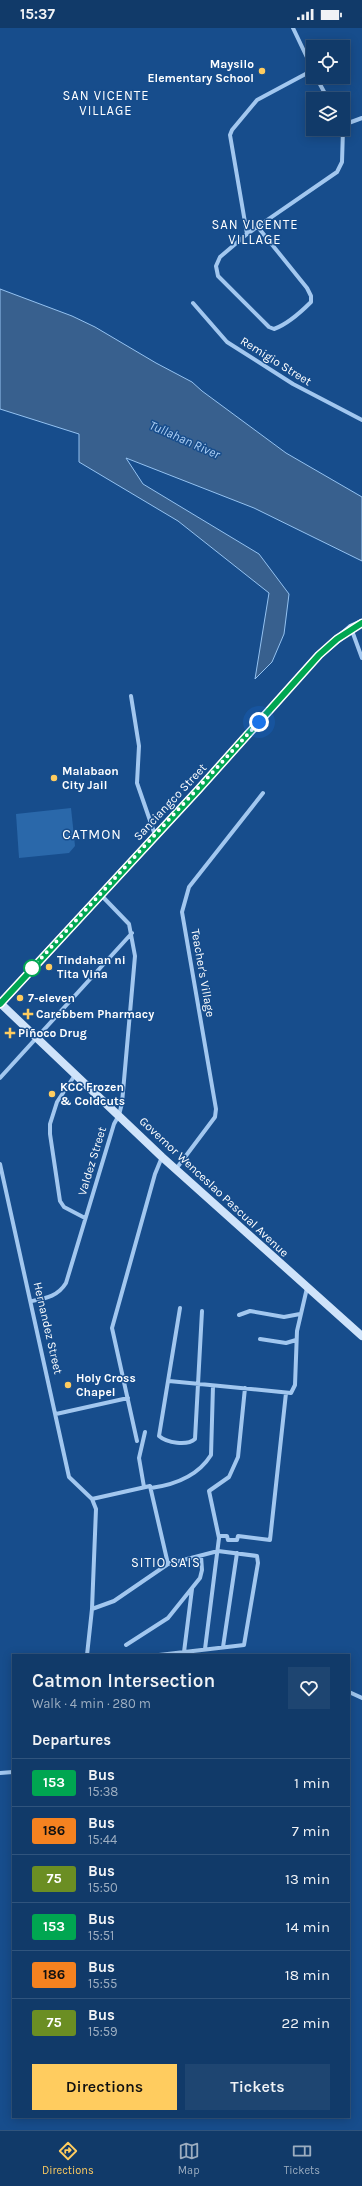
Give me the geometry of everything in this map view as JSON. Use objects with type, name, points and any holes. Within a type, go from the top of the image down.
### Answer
[{"type":"main road","name":"Sanciangco Street","points":[[0,1004],[319,655],[351,628],[362,623]]},
{"type":"main road","name":"Governor Wenceslao Pascual Avenue","points":[[0,1004],[162,1157],[362,1336]]},
{"type":"street","points":[[294,28],[306,55]]},
{"type":"street","points":[[246,234],[232,143],[232,130],[257,100],[306,74]]},
{"type":"street","points":[[350,122],[362,118]]},
{"type":"street","points":[[257,226],[307,288],[311,296],[311,302],[285,324],[274,329],[269,327],[218,276],[216,266],[220,257],[246,234],[257,226],[338,172],[342,162],[343,136]]},
{"type":"street","name":"Remigio Street","points":[[193,303],[227,342],[293,384],[362,420]]},
{"type":"street","points":[[351,628],[362,658]]},
{"type":"street","points":[[131,696],[139,746],[137,783],[155,835]]},
{"type":"street","name":"Teacher's Village","points":[[176,1169],[215,1117],[216,1109],[182,912],[184,900],[189,887],[263,793]]},
{"type":"street","name":"Valdez Street","points":[[32,1301],[54,1296],[61,1291],[66,1283],[114,1124],[119,1115],[122,1103],[135,956],[132,933],[129,924],[101,894]]},
{"type":"street","points":[[0,1078],[132,933]]},
{"type":"street","points":[[75,1075],[53,1110],[50,1134],[60,1201],[64,1207],[85,1218]]},
{"type":"street","points":[[137,1441],[112,1328],[155,1174],[162,1157]]},
{"type":"street","name":"Hernandez Street","points":[[0,1164],[32,1301],[69,1477],[92,1499]]},
{"type":"street","points":[[169,1381],[197,1385],[291,1393],[295,1385],[296,1340],[300,1314],[307,1288]]},
{"type":"street","points":[[180,1308],[159,1436],[163,1439],[179,1443],[190,1442],[195,1439],[202,1311]]},
{"type":"street","points":[[240,1315],[250,1311],[284,1317],[300,1314]]},
{"type":"street","points":[[260,1340],[286,1343],[296,1340]]},
{"type":"street","points":[[87,1654],[92,1609],[96,1509],[92,1499],[144,1487],[150,1486],[151,1488],[174,1484],[184,1479],[211,1455],[213,1386]]},
{"type":"street","points":[[205,1649],[219,1536],[209,1492],[228,1477],[238,1457],[245,1388]]},
{"type":"street","points":[[219,1536],[227,1536],[228,1540],[237,1540],[238,1536],[270,1540],[286,1393]]},
{"type":"street","points":[[56,1414],[128,1398]]},
{"type":"street","points":[[144,1487],[139,1458],[145,1432]]},
{"type":"street","points":[[151,1488],[168,1564]]},
{"type":"street","points":[[92,1609],[114,1601],[168,1564],[218,1551],[257,1556],[258,1563],[244,1645],[167,1654]]},
{"type":"street","points":[[223,1647],[237,1553]]},
{"type":"street","points":[[126,1645],[168,1618],[200,1578],[202,1570],[201,1556]]},
{"type":"street","points":[[184,1652],[192,1589]]},
{"type":"street","points":[[350,1692],[362,1698]]},
{"type":"street","points":[[0,1773],[12,1772]]},
{"type":"shaded area","points":[[71,808],[75,846],[69,853],[19,858],[16,814]]},
{"type":"water","name":"Tullahan River","points":[[0,289],[72,316],[95,327],[156,363],[192,382],[286,453],[362,497],[362,561],[254,508],[126,458],[143,484],[259,554],[289,594],[284,634],[272,662],[255,679],[269,593],[178,521],[79,462],[79,434],[0,409]]},
{"type":"bus line","name":"153","points":[[0,1004],[198,790],[319,655],[351,628],[362,623]]},
{"type":"place","name":"Maysilo Elementary School","points":[[262,71]]},
{"type":"place","name":"Malabaon City Jail","points":[[54,778]]},
{"type":"place","name":"Tindahan ni Tita Vina","points":[[49,967]]},
{"type":"place","name":"7-eleven","points":[[20,998]]},
{"type":"place","name":"Carebbem Pharmacy","points":[[28,1014]]},
{"type":"place","name":"Piñoco Drug","points":[[10,1033]]},
{"type":"place","name":"KCC Frozen & Coldcuts","points":[[52,1094]]},
{"type":"place","name":"Holy Cross Chapel","points":[[68,1385]]},
{"type":"district","name":"SAN VICENTE VILLAGE","points":[[106,102]]},
{"type":"district","name":"SAN VICENTE VILLAGE","points":[[255,232]]},
{"type":"district","name":"CATMON","points":[[92,834]]},
{"type":"district","name":"SITIO SAIS","points":[[166,1562]]},
{"type":"route","points":[[32,968],[198,790],[259,722]]}]
